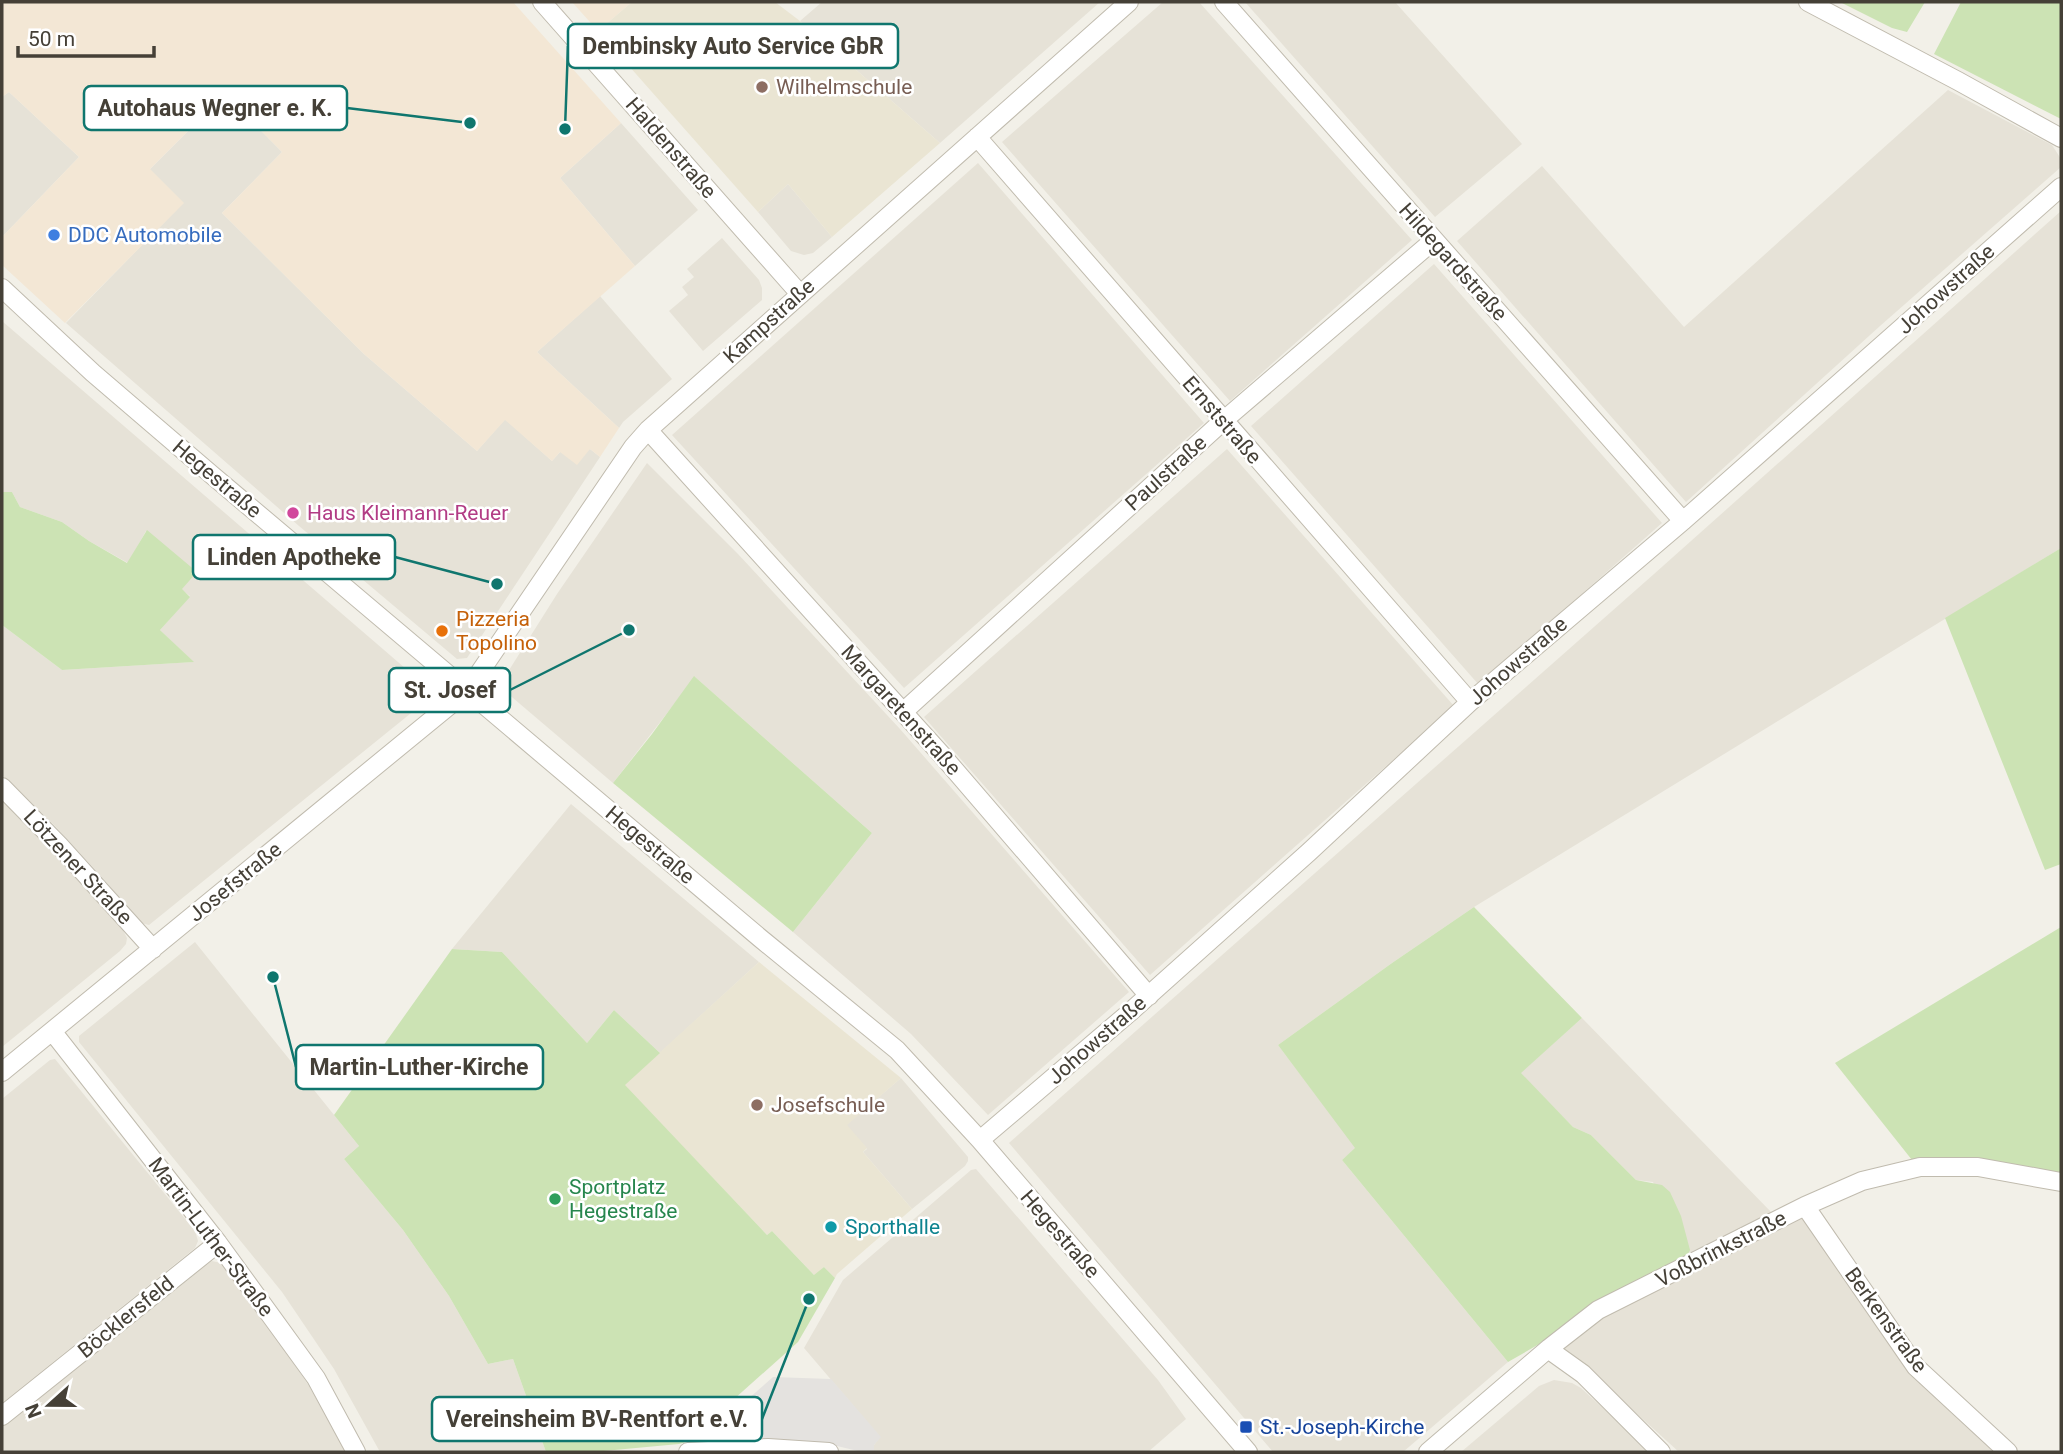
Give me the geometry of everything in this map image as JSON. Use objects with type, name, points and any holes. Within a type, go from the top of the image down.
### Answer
[{"type":"street","name":"Haldenstraße","points":[[542,2],[800,294]]},
{"type":"street","name":"Kampstraße","points":[[467,691],[628,454],[648,430],[1129,2]]},
{"type":"street","name":"Hildegardstraße","points":[[1224,2],[1683,521]]},
{"type":"street","points":[[1808,2],[2061,138]]},
{"type":"street","name":"Ernststraße","points":[[977,137],[1470,702]]},
{"type":"street","name":"Johowstraße","points":[[980,1140],[1149,996],[1470,702],[1683,521],[2061,187]]},
{"type":"street","name":"Paulstraße","points":[[903,712],[1223,421],[1434,240]]},
{"type":"street","name":"Hegestraße","points":[[2,288],[103,382],[467,691],[897,1050],[980,1140],[1248,1452]]},
{"type":"street","name":"Margaretenstraße","points":[[648,430],[903,712],[1149,996]]},
{"type":"street","name":"Josefstraße","points":[[2,1072],[467,691]]},
{"type":"street","name":"Lötzener Straße","points":[[2,786],[153,949]]},
{"type":"street","name":"Martin-Luther-Straße","points":[[52,1031],[218,1243],[316,1378],[356,1452]]},
{"type":"street","name":"Voßbrinkstraße","points":[[1428,1452],[1548,1349],[1598,1310],[1805,1206],[1862,1181],[1920,1167],[1978,1167],[2061,1182]]},
{"type":"street","name":"Berkenstraße","points":[[1805,1206],[1916,1367],[2008,1452]]},
{"type":"street","name":"Böcklersfeld","points":[[2,1416],[218,1243]]},
{"type":"street","points":[[1548,1349],[1583,1374],[1661,1452]]},
{"type":"street","points":[[688,1452],[768,1448],[830,1452]]},
{"type":"shaded area","points":[[2,2],[513,2],[621,123],[560,178],[635,266],[537,352],[619,428],[600,457],[590,449],[577,465],[560,452],[552,461],[505,420],[477,451],[364,354],[222,213],[282,152],[225,94],[150,169],[184,203],[65,323],[2,265],[2,237],[79,157],[9,92],[2,97]]},
{"type":"shaded area","points":[[572,2],[632,2],[598,31]]},
{"type":"shaded area","name":"Wilhelmschule","points":[[632,2],[775,2],[940,143],[832,237],[788,184],[758,212],[598,31]]},
{"type":"shaded area","points":[[822,2],[1100,2],[940,143],[800,21]]},
{"type":"shaded area","points":[[1163,2],[1199,2],[1412,240],[1230,401],[1002,142]]},
{"type":"shaded area","points":[[1245,2],[1395,2],[1522,144],[1435,217]]},
{"type":"shaded area","points":[[1948,90],[2052,145],[2061,159],[2061,167],[1686,502],[1457,241],[1542,166],[1684,327]]},
{"type":"shaded area","points":[[9,92],[79,157],[2,237],[2,97]]},
{"type":"shaded area","points":[[225,94],[282,152],[222,213],[364,354],[477,451],[505,419],[552,461],[560,452],[590,449],[600,457],[467,658],[457,659],[299,526],[66,323],[183,203],[149,170]]},
{"type":"shaded area","points":[[621,123],[698,210],[635,266],[560,178]]},
{"type":"shaded area","points":[[978,163],[1204,423],[904,688],[672,435]]},
{"type":"shaded area","points":[[788,184],[832,237],[813,253],[804,255],[791,251],[758,212]]},
{"type":"shaded area","points":[[2061,211],[2061,548],[1474,907],[1278,1045],[1356,1148],[1342,1160],[1508,1362],[1403,1452],[1273,1452],[1009,1143]]},
{"type":"shaded area","points":[[722,238],[759,280],[762,300],[703,351],[669,311],[688,295],[682,287],[694,277],[687,269]]},
{"type":"shaded area","points":[[1434,264],[1662,523],[1479,685],[1251,426]]},
{"type":"shaded area","points":[[600,296],[672,379],[619,428],[537,352]]},
{"type":"shaded area","points":[[2,321],[427,687],[429,698],[426,701],[149,925],[141,923],[54,825],[2,775],[2,625],[62,670],[193,662],[160,630],[190,596],[182,590],[146,531],[128,563],[62,522],[20,507],[12,492],[2,492]]},
{"type":"shaded area","points":[[1227,449],[1454,706],[1150,975],[924,717]]},
{"type":"shaded area","points":[[647,463],[738,554],[900,729],[1129,992],[988,1115],[911,1034],[793,932],[872,833],[695,677],[613,783],[499,686],[557,594]]},
{"type":"shaded area","points":[[2,800],[48,845],[123,930],[127,938],[120,951],[2,1047]]},
{"type":"shaded area","points":[[571,804],[759,962],[660,1053],[614,1010],[587,1043],[502,952],[452,949]]},
{"type":"shaded area","points":[[195,942],[359,1146],[344,1159],[403,1230],[449,1296],[488,1364],[513,1359],[546,1452],[380,1452],[334,1369],[282,1292],[79,1042],[79,1036]]},
{"type":"shaded area","name":"Josefschule","points":[[759,962],[901,1078],[847,1125],[867,1148],[863,1152],[912,1209],[835,1278],[824,1267],[815,1276],[772,1231],[767,1235],[624,1085]]},
{"type":"shaded area","points":[[1582,1018],[1773,1214],[1685,1260],[1653,1182],[1636,1180],[1591,1135],[1573,1127],[1520,1073]]},
{"type":"shaded area","points":[[55,1059],[195,1231],[198,1241],[195,1248],[2,1403],[2,1099],[50,1060]]},
{"type":"shaded area","points":[[901,1078],[968,1157],[965,1166],[912,1209],[863,1152],[867,1149],[846,1125]]},
{"type":"shaded area","points":[[976,1169],[1158,1380],[1186,1419],[1148,1452],[874,1452],[874,1445],[880,1437],[804,1348],[843,1280],[971,1170]]},
{"type":"shaded area","points":[[1805,1217],[1848,1278],[1997,1452],[1679,1452],[1563,1347],[1617,1307]]},
{"type":"shaded area","points":[[212,1261],[221,1263],[262,1316],[309,1386],[346,1452],[2,1452],[2,1426]]},
{"type":"shaded area","points":[[773,1377],[831,1379],[881,1437],[874,1445],[874,1452],[812,1443],[698,1443]]},
{"type":"shaded area","points":[[1554,1380],[1572,1383],[1581,1388],[1651,1452],[1461,1452],[1539,1386]]},
{"type":"green space","points":[[1840,2],[1925,2],[1907,32],[1892,28]]},
{"type":"green space","points":[[1961,2],[2061,2],[2061,119],[1934,54]]},
{"type":"green space","points":[[2,492],[12,492],[20,507],[62,522],[127,563],[147,530],[197,572],[182,589],[190,597],[160,630],[194,662],[62,670],[2,625]]},
{"type":"green space","points":[[2061,548],[2061,864],[2045,870],[1945,618]]},
{"type":"green space","points":[[694,676],[872,833],[793,932],[613,783]]},
{"type":"green space","points":[[1474,907],[1582,1018],[1521,1073],[1573,1127],[1591,1135],[1636,1180],[1662,1185],[1670,1192],[1681,1216],[1690,1250],[1685,1260],[1508,1362],[1342,1160],[1355,1148],[1278,1045]]},
{"type":"green space","points":[[2061,927],[2061,1173],[1974,1157],[1912,1160],[1835,1063]]},
{"type":"green space","name":"Sportplatz Hegestraße","points":[[452,949],[502,952],[587,1043],[614,1010],[660,1053],[625,1085],[767,1235],[772,1231],[814,1275],[824,1267],[835,1278],[798,1342],[686,1442],[593,1452],[546,1452],[513,1359],[488,1364],[449,1296],[403,1230],[344,1159],[359,1146],[334,1115]]},
{"type":"place","name":"Wilhelmschule","points":[[762,87]]},
{"type":"place","name":"Autohaus Wegner e. K.","points":[[470,123]]},
{"type":"place","name":"Dembinsky Auto Service GbR","points":[[565,129]]},
{"type":"place","name":"DDC Automobile","points":[[54,235]]},
{"type":"place","name":"Haus Kleimann-Reuer","points":[[293,513]]},
{"type":"place","name":"Linden Apotheke","points":[[497,584]]},
{"type":"place","name":"St. Josef","points":[[629,630]]},
{"type":"place","name":"Pizzeria Topolino","points":[[442,631]]},
{"type":"place","name":"Martin-Luther-Kirche","points":[[273,977]]},
{"type":"place","name":"Josefschule","points":[[757,1105]]},
{"type":"place","name":"Sportplatz Hegestraße","points":[[555,1199]]},
{"type":"place","name":"Sporthalle","points":[[831,1227]]},
{"type":"place","name":"Vereinsheim BV-Rentfort e.V.","points":[[809,1299]]},
{"type":"place","name":"St.-Joseph-Kirche","points":[[1246,1427]]}]
